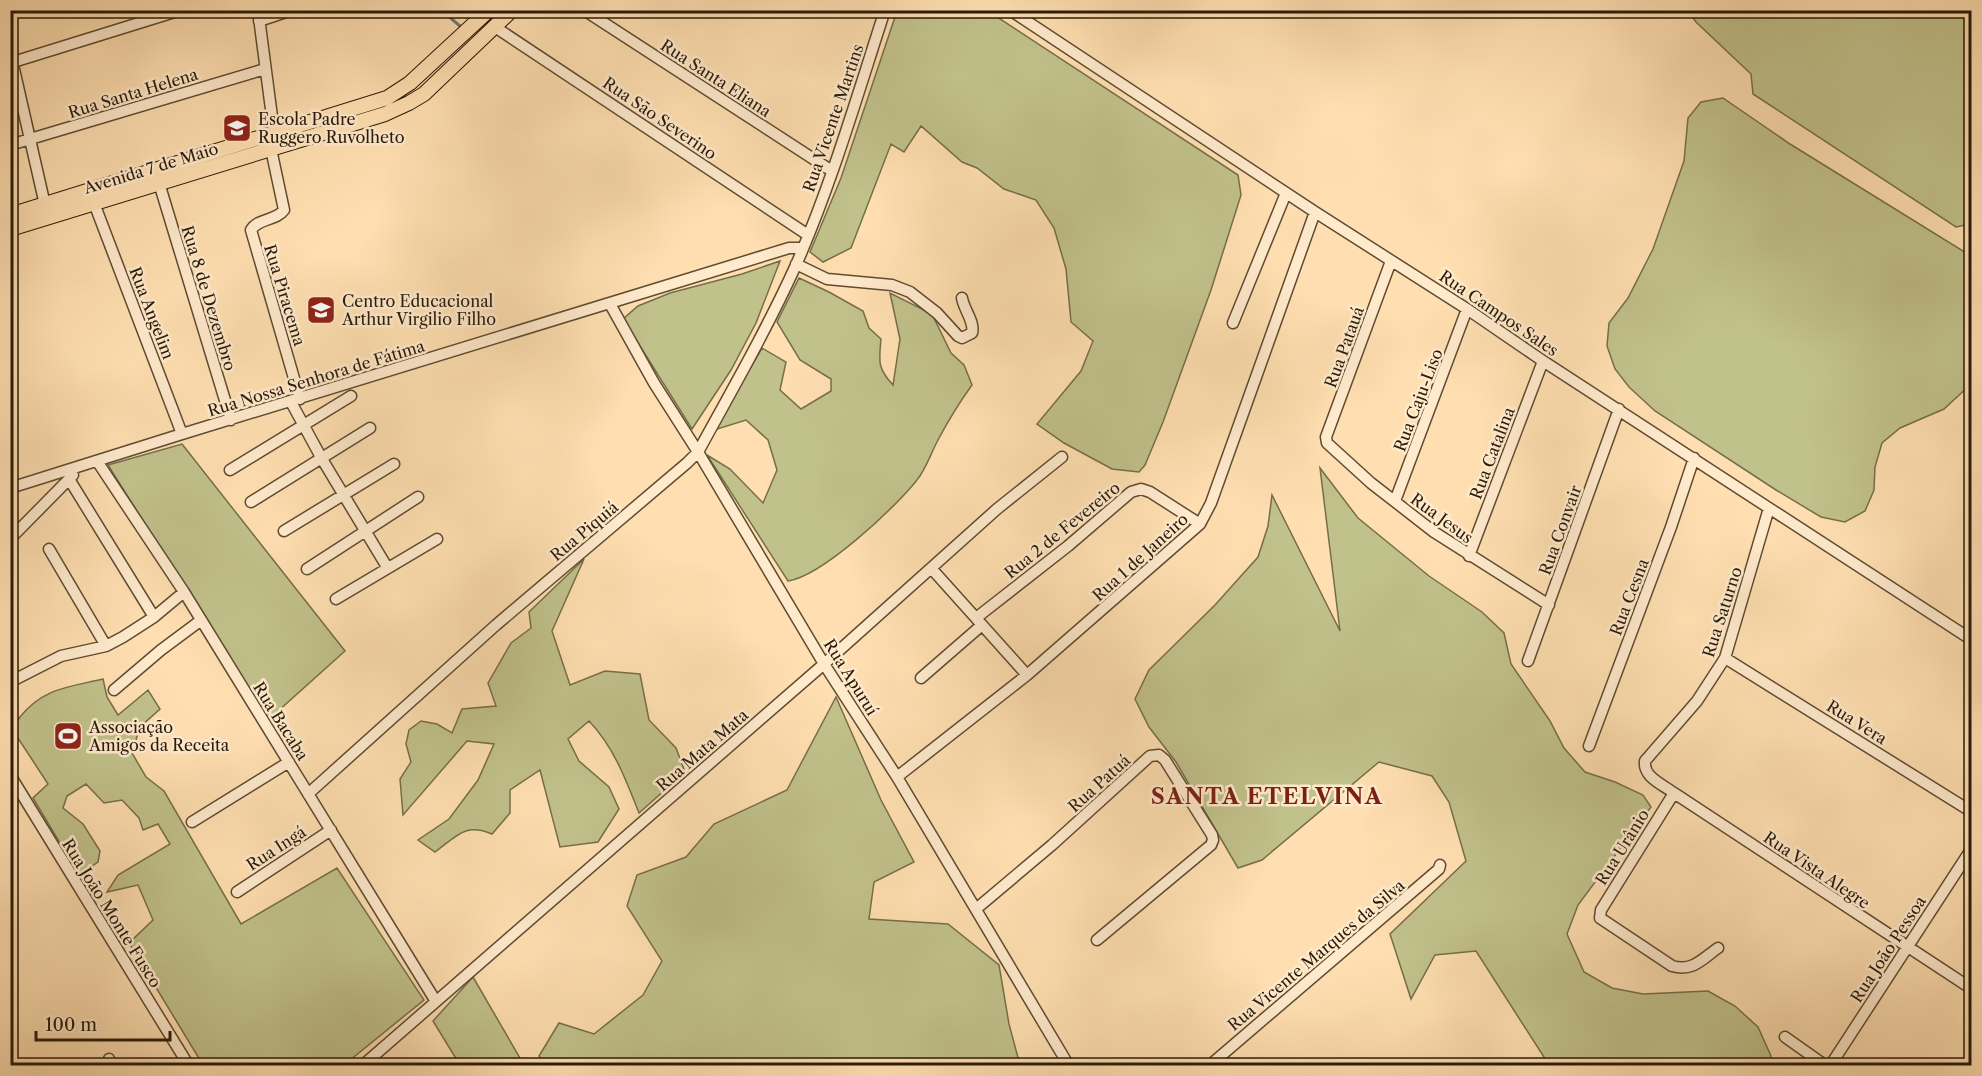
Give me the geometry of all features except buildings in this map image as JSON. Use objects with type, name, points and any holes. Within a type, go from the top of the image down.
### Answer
[{"type":"main road","name":"Avenida 7 de Maio","points":[[10,215],[387,98],[401,90],[489,10]]},
{"type":"main road","name":"Avenida 7 de Maio","points":[[10,228],[385,114],[424,94],[512,10]]},
{"type":"street","points":[[45,205],[11,60],[181,10]]},
{"type":"street","points":[[274,132],[258,16],[292,10]]},
{"type":"street","name":"Rua Santa Eliana","points":[[584,10],[832,171]]},
{"type":"street","name":"Rua Vicente Martins","points":[[808,235],[832,171],[885,10]]},
{"type":"street","name":"Rua Campos Sales","points":[[1010,10],[1286,194],[1467,309],[1971,640]]},
{"type":"street","name":"Rua São Severino","points":[[495,27],[808,235]]},
{"type":"street","name":"Rua Santa Helena","points":[[10,146],[265,69]]},
{"type":"street","name":"Rua Piracema","points":[[271,148],[284,210],[281,214],[254,225],[250,230],[296,401]]},
{"type":"street","name":"Rua 8 de Dezembro","points":[[159,183],[231,420]]},
{"type":"street","points":[[1233,323],[1286,194]]},
{"type":"street","name":"Rua Angelim","points":[[94,203],[182,434]]},
{"type":"street","name":"Rua 1 de Janeiro","points":[[897,777],[1027,675],[1200,524],[1211,503],[1315,212]]},
{"type":"street","name":"Rua Piquiá","points":[[308,794],[496,625],[698,452],[770,320],[808,235]]},
{"type":"street","name":"Rua Nossa Senhora de Fátima","points":[[10,488],[789,248],[803,248]]},
{"type":"street","name":"Rua Patauá","points":[[1327,443],[1326,437],[1391,261]]},
{"type":"street","points":[[796,264],[827,279],[892,285],[910,292],[925,302],[962,338],[972,333],[973,327],[962,298]]},
{"type":"street","name":"Rua Apuruí","points":[[610,304],[654,383],[698,452],[824,664],[897,777],[1069,1065]]},
{"type":"street","name":"Rua Caju-Liso","points":[[1395,501],[1467,309]]},
{"type":"street","name":"Rua Catalina","points":[[1469,556],[1543,361]]},
{"type":"street","points":[[230,470],[351,396]]},
{"type":"street","points":[[296,401],[303,425],[387,567]]},
{"type":"street","name":"Rua Convair","points":[[1528,661],[1619,409]]},
{"type":"street","points":[[250,502],[370,428]]},
{"type":"street","name":"Rua Jesus","points":[[1327,443],[1371,483],[1434,532],[1549,605]]},
{"type":"street","name":"Rua Mata Mata","points":[[362,1065],[824,664],[997,509],[1062,457]]},
{"type":"street","name":"Rua Cesna","points":[[1588,746],[1671,527],[1694,458]]},
{"type":"street","name":"Rua Bacaba","points":[[97,461],[184,592],[435,1000]]},
{"type":"street","points":[[284,531],[394,464]]},
{"type":"street","points":[[10,539],[81,465]]},
{"type":"street","points":[[69,479],[154,617]]},
{"type":"street","name":"Rua 2 de Fevereiro","points":[[921,678],[979,621],[1131,492],[1141,489],[1150,492],[1200,524]]},
{"type":"street","points":[[307,569],[418,497]]},
{"type":"street","name":"Rua Saturno","points":[[1647,774],[1644,767],[1645,760],[1697,701],[1725,658],[1769,508]]},
{"type":"street","points":[[336,598],[437,539]]},
{"type":"street","points":[[48,549],[106,646]]},
{"type":"street","points":[[931,568],[1027,675]]},
{"type":"street","points":[[10,682],[61,656],[106,646],[154,617],[184,592]]},
{"type":"street","points":[[114,690],[200,621]]},
{"type":"street","name":"Rua Vera","points":[[1725,658],[1971,812]]},
{"type":"street","name":"Rua Patuá","points":[[976,909],[1052,845],[1150,756],[1159,755],[1169,766],[1213,840],[1211,845],[1097,940]]},
{"type":"street","points":[[192,822],[289,762]]},
{"type":"street","name":"Rua Vista Alegre","points":[[1647,774],[1971,989]]},
{"type":"street","name":"Rua João Monte Fusco","points":[[10,775],[189,1065]]},
{"type":"street","name":"Rua Urânio","points":[[1674,792],[1600,909],[1600,918],[1672,966],[1682,969],[1694,965],[1718,948]]},
{"type":"street","name":"Rua Ingá","points":[[237,892],[331,830]]},
{"type":"street","name":"Rua João Pessoa","points":[[1828,1065],[1971,848]]},
{"type":"street","name":"Rua Vicente Marques da Silva","points":[[1209,1065],[1440,869],[1440,865]]},
{"type":"street","points":[[1785,1037],[1828,1065]]},
{"type":"green space","points":[[897,11],[988,11],[1238,175],[1241,195],[1211,290],[1163,422],[1145,465],[1139,472],[1112,469],[1064,443],[1037,424],[1081,371],[1093,341],[1071,322],[1066,269],[1054,228],[1036,200],[1004,189],[977,168],[962,162],[921,126],[904,152],[891,144],[851,248],[823,262],[810,252],[841,178]]},
{"type":"green space","points":[[1688,11],[1971,11],[1971,224],[1956,227],[1753,94],[1751,74],[1696,22]]},
{"type":"green space","points":[[1723,98],[1790,144],[1971,256],[1971,384],[1944,409],[1900,428],[1882,443],[1875,467],[1874,490],[1865,511],[1845,522],[1821,517],[1655,411],[1629,387],[1615,369],[1607,346],[1609,323],[1628,298],[1653,249],[1684,161],[1688,118],[1701,102]]},
{"type":"green space","points":[[780,261],[756,323],[731,370],[692,429],[623,319],[638,306],[670,293],[742,274]]},
{"type":"green space","points":[[799,278],[863,311],[869,328],[881,339],[880,364],[884,374],[893,385],[900,339],[890,293],[932,314],[951,353],[964,365],[972,385],[935,445],[923,471],[907,492],[838,554],[819,567],[788,581],[707,455],[730,469],[763,503],[777,470],[768,440],[746,420],[714,430],[762,348],[786,362],[780,390],[801,409],[831,391],[831,379],[800,360],[777,322]]},
{"type":"green space","points":[[182,444],[345,651],[268,720],[108,465]]},
{"type":"green space","points":[[1320,468],[1358,518],[1429,576],[1482,612],[1504,633],[1511,664],[1550,721],[1564,748],[1585,772],[1643,795],[1651,807],[1578,905],[1567,934],[1584,972],[1612,988],[1643,994],[1708,991],[1735,1006],[1758,1027],[1771,1056],[1767,1065],[1549,1065],[1476,951],[1435,955],[1411,999],[1390,934],[1466,861],[1449,802],[1432,776],[1379,762],[1262,860],[1238,868],[1176,762],[1149,727],[1135,699],[1149,670],[1215,605],[1258,557],[1268,526],[1272,495],[1340,631]]},
{"type":"green space","points":[[584,559],[552,631],[570,685],[605,671],[640,674],[649,720],[676,748],[685,772],[639,813],[612,753],[589,721],[568,739],[579,761],[609,787],[619,809],[598,842],[560,847],[540,770],[510,790],[510,813],[492,834],[468,830],[435,852],[418,840],[449,819],[478,780],[494,744],[467,741],[403,815],[400,779],[411,762],[406,744],[409,730],[421,721],[437,724],[452,733],[462,709],[496,706],[488,683],[511,643],[531,628],[529,612]]},
{"type":"green space","points":[[103,679],[107,697],[118,715],[148,690],[160,709],[140,727],[132,753],[146,777],[164,791],[241,924],[337,868],[424,1000],[344,1065],[203,1065],[129,943],[153,920],[138,885],[107,892],[118,875],[170,844],[158,824],[143,830],[139,818],[122,800],[104,803],[86,784],[67,796],[63,808],[83,824],[100,851],[98,862],[79,875],[33,798],[48,784],[16,735],[11,737],[11,731],[29,707],[47,694]]},
{"type":"green space","points":[[836,697],[881,800],[914,862],[874,882],[869,919],[948,924],[999,965],[1009,1024],[1020,1065],[545,1065],[539,1056],[559,1023],[594,1034],[643,995],[662,961],[627,906],[637,875],[686,857],[714,824],[787,790]]},
{"type":"green space","points":[[473,977],[524,1065],[466,1065],[455,1057],[433,1021]]},
{"type":"waterway","points":[[441,10],[460,26]]},
{"type":"place","name":"Escola Padre Ruggero Ruvolheto","points":[[237,128]]},
{"type":"place","name":"Centro Educacional Arthur Virgilio Filho","points":[[321,310]]},
{"type":"place","name":"Associação Amigos da Receita","points":[[68,736]]},
{"type":"district","name":"SANTA ETELVINA","points":[[1267,796]]}]
